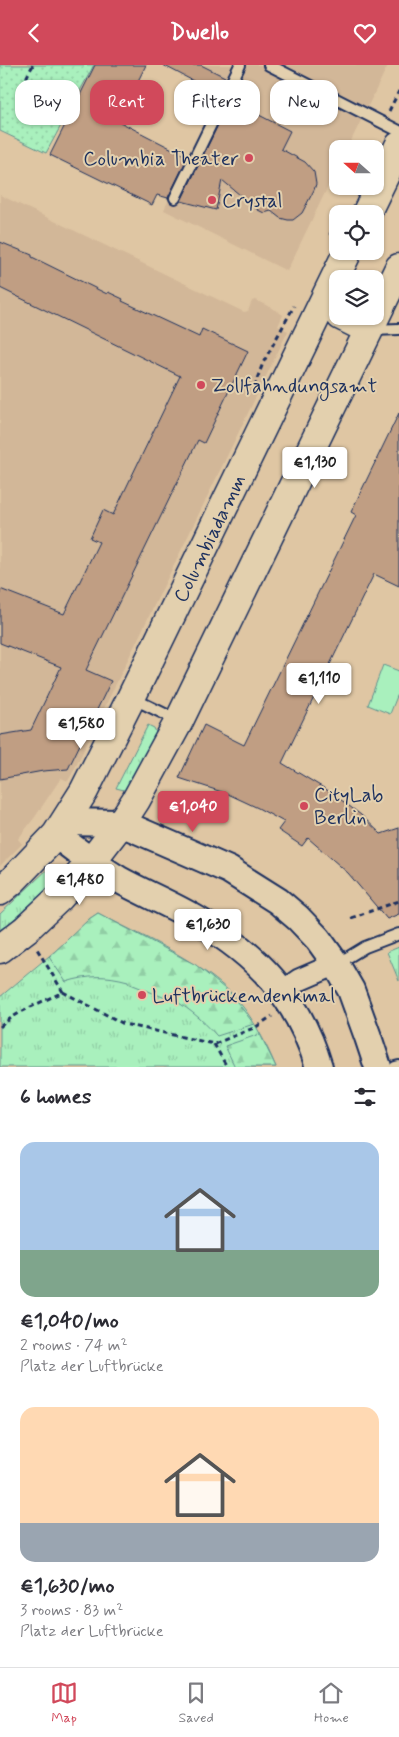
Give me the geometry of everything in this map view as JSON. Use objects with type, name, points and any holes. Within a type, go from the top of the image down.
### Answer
[{"type":"main road","points":[[381,202],[399,146]]},
{"type":"main road","points":[[0,949],[26,929],[60,897],[91,862],[136,800],[179,721],[399,268]]},
{"type":"main road","name":"Columbiadamm","points":[[0,891],[12,881],[61,829],[84,791],[329,320]]},
{"type":"main road","points":[[359,325],[369,330]]},
{"type":"street","points":[[61,829],[120,823],[229,870],[278,901],[318,939],[336,964],[351,990],[378,1067]]},
{"type":"street","points":[[61,829],[91,862],[120,880],[196,919],[229,940],[255,960],[287,998],[310,1038],[319,1067]]},
{"type":"street","points":[[287,998],[299,980],[336,964]]},
{"type":"lane","points":[[175,198],[240,65]]},
{"type":"lane","points":[[269,65],[399,131]]},
{"type":"lane","points":[[369,330],[399,329]]},
{"type":"lane","points":[[131,698],[179,721]]},
{"type":"lane","points":[[336,964],[366,947],[399,935]]},
{"type":"lane","points":[[395,1067],[399,1066]]},
{"type":"path","points":[[24,80],[32,65]]},
{"type":"path","points":[[351,918],[399,901]]},
{"type":"path","points":[[37,949],[63,992],[124,1024],[214,1045],[256,1027],[287,998]]},
{"type":"path","points":[[0,1027],[35,1005],[63,992]]},
{"type":"path","points":[[214,1045],[227,1067]]},
{"type":"shaded area","points":[[178,65],[388,65],[351,140],[329,140],[329,184],[287,271],[164,210],[204,125],[260,125],[260,80],[191,80],[174,71]]},
{"type":"shaded area","points":[[0,195],[244,312],[248,311],[252,301],[255,300],[283,315],[278,326],[288,331],[73,772],[68,781],[61,778],[18,839],[22,844],[0,866]]},
{"type":"green space","points":[[0,65],[94,65],[80,91],[80,80],[15,80],[15,125],[61,125],[46,153],[0,131]]},
{"type":"green space","points":[[383,665],[399,671],[399,691],[390,714],[368,705]]},
{"type":"green space","points":[[148,725],[154,728],[158,737],[128,791],[116,788]]},
{"type":"green space","points":[[50,867],[61,876],[0,932],[0,914]]},
{"type":"green space","points":[[98,913],[184,958],[230,992],[238,1000],[257,1028],[276,1067],[0,1067],[0,997]]},
{"type":"green space","points":[[98,913],[196,965],[230,993],[254,1024],[217,1036],[199,1018],[180,1004],[165,995],[163,997],[128,983],[128,981],[97,977],[66,982],[49,957],[89,919]]},
{"type":"green space","points":[[399,947],[399,981],[387,952]]},
{"type":"green space","points":[[260,1034],[276,1067],[235,1067],[225,1046]]},
{"type":"building","points":[[95,65],[146,65],[138,80],[90,80],[90,125],[126,125],[188,157],[168,198],[157,195],[152,205],[50,155],[65,125],[80,125],[80,95]]},
{"type":"building","points":[[163,65],[201,65],[225,77],[224,80],[191,80]]},
{"type":"building","name":"Columbia Theater","points":[[260,116],[270,121],[270,125],[278,125],[290,131],[281,149],[305,162],[314,172],[316,184],[314,190],[302,213],[293,220],[280,218],[271,211],[264,213],[258,210],[222,180],[216,210],[181,201],[218,125],[260,125]]},
{"type":"building","points":[[0,242],[32,255],[32,257],[107,294],[108,292],[123,299],[122,301],[199,337],[202,329],[248,351],[204,443],[198,440],[86,670],[111,681],[68,769],[43,771],[0,779],[0,735],[31,730],[61,667],[0,643],[0,589],[64,614],[99,542],[90,538],[103,510],[113,515],[180,376],[0,288]]},
{"type":"building","points":[[399,413],[399,586],[374,574],[282,763],[332,793],[361,815],[381,834],[399,828],[399,914],[387,919],[348,873],[308,838],[302,846],[278,830],[284,822],[228,794],[179,778],[204,725],[244,745],[356,515],[351,512]]},
{"type":"place","name":"Columbia Theater","points":[[249,158]]},
{"type":"place","name":"Crystal","points":[[212,200]]},
{"type":"place","name":"Zollfahndungsamt","points":[[201,385]]},
{"type":"place","name":"CityLab Berlin","points":[[304,806]]},
{"type":"place","name":"Luftbrückendenkmal","points":[[142,995]]}]
